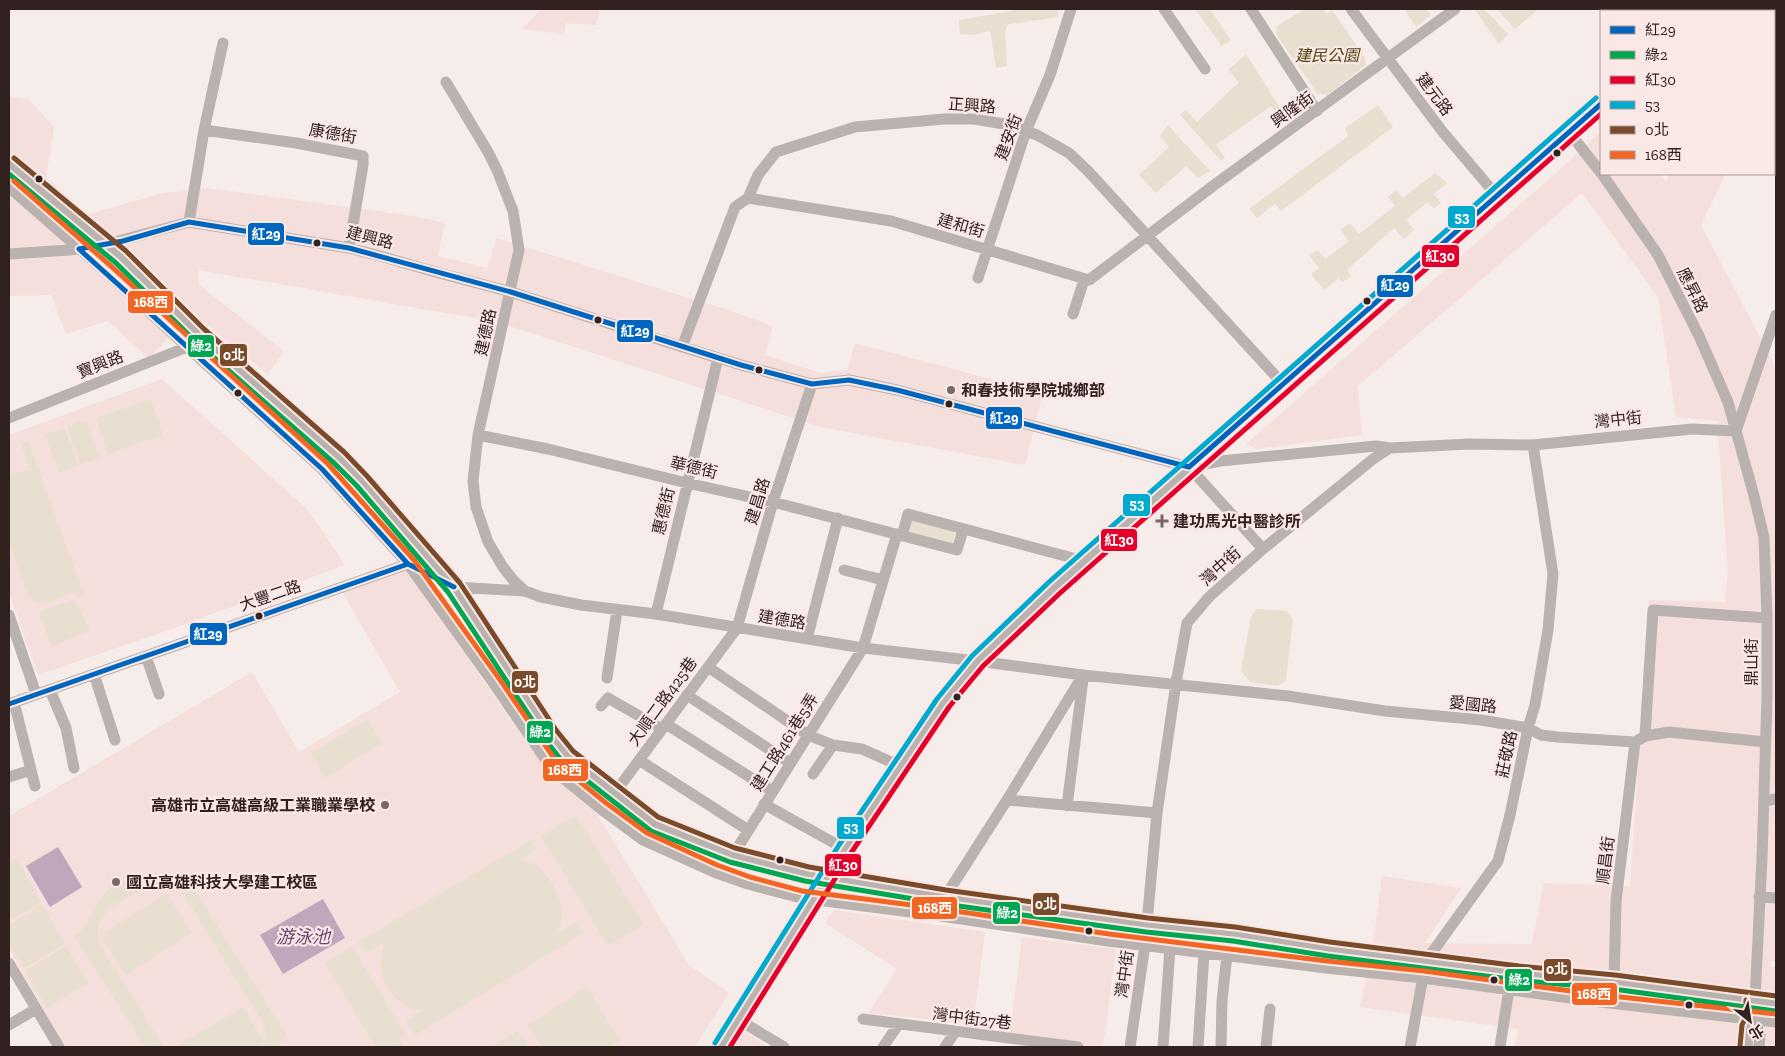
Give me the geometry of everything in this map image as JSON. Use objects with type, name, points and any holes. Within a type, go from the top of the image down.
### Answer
[{"type":"street","name":"建安街","points":[[978,278],[1026,131],[1050,75],[1071,9]]},
{"type":"street","points":[[1164,9],[1205,69]]},
{"type":"street","points":[[1252,9],[1317,111]]},
{"type":"street","name":"建元路","points":[[1351,9],[1442,131],[1497,196]]},
{"type":"street","name":"興隆街","points":[[1148,234],[1455,9]]},
{"type":"street","points":[[189,222],[204,130],[223,43]]},
{"type":"street","name":"建德路","points":[[446,82],[488,152],[513,211],[519,250],[478,435],[473,481],[476,507],[488,542],[514,581],[525,591]]},
{"type":"street","points":[[722,1047],[813,899],[900,766],[943,702],[978,661],[1084,561],[1189,467],[1600,105]]},
{"type":"street","name":"正興路","points":[[682,347],[735,208],[748,198],[758,175],[776,152],[855,126],[944,119],[974,119],[1010,125],[1037,135],[1069,153],[1148,234],[1283,384]]},
{"type":"street","name":"康德街","points":[[204,130],[296,143],[363,156],[349,248]]},
{"type":"street","name":"應昇路","points":[[1569,132],[1600,171]]},
{"type":"street","points":[[9,164],[106,244],[198,334],[339,458],[362,481],[454,587],[550,734],[568,756],[654,824],[733,855],[827,878],[945,897],[1146,925],[1234,934],[1426,961],[1614,982],[1776,1004]]},
{"type":"street","name":"應昇路","points":[[1603,175],[1658,255],[1728,402],[1736,431]]},
{"type":"street","points":[[9,187],[79,248],[322,469],[408,564],[492,680],[552,769],[643,840],[714,872],[748,884],[813,899],[1108,941],[1776,1022]]},
{"type":"street","name":"建和街","points":[[748,198],[891,221],[1084,280]]},
{"type":"street","name":"建興路","points":[[9,254],[106,244],[189,222],[349,248],[511,292],[682,347],[812,384],[849,380],[897,390],[1189,467]]},
{"type":"street","points":[[1073,314],[1084,280],[1089,280],[1148,234]]},
{"type":"street","points":[[1736,431],[1776,315]]},
{"type":"street","points":[[187,348],[198,334]]},
{"type":"street","name":"寶興路","points":[[9,418],[187,348]]},
{"type":"street","name":"惠德街","points":[[656,614],[718,358]]},
{"type":"street","name":"建昌路","points":[[737,628],[773,502],[812,384]]},
{"type":"street","name":"灣中街","points":[[1130,1047],[1145,945],[1157,813],[1176,683],[1187,623],[1209,597],[1262,549],[1373,459],[1390,448],[1469,444],[1533,445],[1692,429],[1736,431]]},
{"type":"street","name":"鼎山街","points":[[1736,431],[1764,537],[1772,696],[1765,742],[1764,801],[1754,1000],[1754,1020],[1760,1035],[1759,1047]]},
{"type":"street","name":"華德街","points":[[478,435],[548,449],[773,502],[957,550],[963,530]]},
{"type":"street","name":"莊敬路","points":[[1410,1047],[1426,961],[1498,861],[1510,815],[1528,728],[1535,705],[1548,630],[1553,574],[1533,445]]},
{"type":"street","points":[[1189,467],[1220,461],[1376,446],[1390,448]]},
{"type":"street","points":[[1189,467],[1262,549]]},
{"type":"street","points":[[900,535],[908,514],[1084,561]]},
{"type":"street","points":[[807,640],[838,518]]},
{"type":"street","name":"建工路461巷5弄","points":[[733,855],[863,648],[883,580],[900,535]]},
{"type":"street","points":[[1764,537],[1776,536]]},
{"type":"street","points":[[408,564],[454,587]]},
{"type":"street","name":"大豐二路","points":[[11,703],[408,564]]},
{"type":"street","points":[[844,570],[883,580]]},
{"type":"street","name":"建德路","points":[[454,587],[525,591],[541,597],[617,610],[656,614],[807,640],[1083,675]]},
{"type":"street","points":[[607,678],[617,610]]},
{"type":"street","points":[[1645,736],[1653,610],[1767,618]]},
{"type":"street","points":[[9,615],[12,635],[36,694]]},
{"type":"street","name":"大順二路425巷","points":[[614,794],[737,628]]},
{"type":"street","points":[[146,656],[159,694]]},
{"type":"street","points":[[708,667],[808,735],[833,745],[862,749],[900,766]]},
{"type":"street","points":[[94,674],[115,740]]},
{"type":"street","points":[[945,897],[1083,675]]},
{"type":"street","points":[[1067,806],[1083,675]]},
{"type":"street","name":"愛國路","points":[[1083,675],[1176,683],[1288,696],[1385,711],[1481,720],[1528,728],[1541,735],[1557,737],[1635,742]]},
{"type":"street","points":[[50,690],[66,728],[74,768]]},
{"type":"street","points":[[687,695],[790,763]]},
{"type":"street","points":[[602,706],[608,698],[664,727],[772,791]]},
{"type":"street","points":[[11,703],[36,786]]},
{"type":"street","points":[[1635,742],[1645,736],[1668,732],[1765,742]]},
{"type":"street","name":"順昌街","points":[[1614,982],[1616,902],[1635,742]]},
{"type":"street","points":[[813,774],[833,745]]},
{"type":"street","points":[[640,760],[748,830]]},
{"type":"street","points":[[9,777],[31,770]]},
{"type":"street","points":[[1764,801],[1776,799]]},
{"type":"street","points":[[1007,800],[1157,813]]},
{"type":"street","points":[[764,804],[845,849]]},
{"type":"street","points":[[1759,897],[1776,898]]},
{"type":"street","points":[[1162,1047],[1170,948]]},
{"type":"street","points":[[1198,1047],[1204,953]]},
{"type":"street","points":[[1221,1047],[1222,1001],[1227,955]]},
{"type":"street","points":[[9,963],[59,1047]]},
{"type":"street","points":[[1500,1047],[1509,989]]},
{"type":"street","points":[[9,1025],[36,1009]]},
{"type":"street","points":[[1266,1047],[1270,1009]]},
{"type":"street","name":"灣中街27巷","points":[[863,1019],[955,1032],[999,1042],[1078,1047]]},
{"type":"street","points":[[739,1020],[784,1047]]},
{"type":"street","name":"鼎山街","points":[[1747,1047],[1749,1026],[1754,1020]]},
{"type":"street","points":[[883,1047],[898,1025]]},
{"type":"street","points":[[945,1047],[955,1032]]},
{"type":"shaded area","points":[[542,9],[600,9],[596,25],[566,23],[564,34],[521,29]]},
{"type":"shaded area","points":[[9,96],[29,99],[54,127],[46,177],[89,214],[163,193],[208,188],[413,216],[445,223],[438,256],[487,268],[497,238],[728,310],[773,326],[765,355],[821,373],[847,370],[855,343],[1043,393],[1025,465],[821,427],[497,322],[199,270],[198,284],[284,351],[268,374],[191,312],[149,359],[108,321],[66,334],[51,295],[9,296]]},
{"type":"shaded area","points":[[1600,133],[1600,175],[1661,175],[1666,181],[1669,175],[1726,175],[1701,225],[1776,368],[1776,887],[1774,903],[1776,903],[1776,962],[1771,961],[1770,966],[1776,967],[1776,1047],[1515,1047],[1518,1029],[1360,1007],[1373,943],[1382,876],[1461,888],[1425,943],[1532,944],[1544,883],[1630,886],[1649,600],[1725,602],[1728,571],[1717,421],[1676,417],[1658,297],[1582,193],[1358,386],[1362,435],[1256,449],[1246,444]]},
{"type":"shaded area","points":[[162,379],[308,510],[345,565],[169,630],[38,675],[9,592],[9,435]]},
{"type":"shaded area","name":"高雄市立高雄高級工業職業學校","points":[[407,569],[525,741],[551,772],[589,801],[689,965],[729,993],[695,1047],[65,1047],[9,949],[9,816],[252,672],[299,752],[400,692],[342,592]]},
{"type":"shaded area","points":[[834,910],[985,932],[973,1024],[868,1013],[897,969],[825,923]]},
{"type":"shaded area","points":[[1022,937],[1116,949],[1103,1047],[1057,1047],[1009,1041]]},
{"type":"shaded area","points":[[745,1031],[768,1047],[734,1047]]},
{"type":"green space","points":[[1023,9],[1057,9],[1059,17],[1008,24],[1005,32],[1007,66],[996,68],[990,31],[973,35],[960,34],[959,20]]},
{"type":"green space","points":[[1195,9],[1210,9],[1231,40],[1222,46]]},
{"type":"green space","name":"建民公園","points":[[1305,9],[1323,9],[1326,14],[1332,10],[1365,58],[1366,65],[1327,95],[1317,93],[1276,34],[1277,26]]},
{"type":"green space","points":[[1404,9],[1426,9],[1431,15],[1416,27]]},
{"type":"green space","points":[[1484,9],[1508,34],[1499,44],[1475,10]]},
{"type":"green space","points":[[1497,9],[1538,9],[1515,29]]},
{"type":"green space","points":[[1246,54],[1286,117],[1280,119],[1271,106],[1216,145],[1225,158],[1221,161],[1180,115],[1186,110],[1197,122],[1239,82],[1228,70]]},
{"type":"green space","points":[[1378,105],[1393,127],[1281,211],[1275,204],[1257,218],[1249,209],[1348,136],[1345,128]]},
{"type":"green space","points":[[1168,125],[1210,171],[1198,178],[1186,166],[1156,193],[1139,175],[1169,147],[1160,136]]},
{"type":"green space","points":[[1435,173],[1447,183],[1434,194],[1441,203],[1434,209],[1428,202],[1406,220],[1414,230],[1404,239],[1394,228],[1347,270],[1351,276],[1343,282],[1339,278],[1324,290],[1311,274],[1319,268],[1309,255],[1317,250],[1325,259],[1349,241],[1341,230],[1350,223],[1359,234],[1395,206],[1388,197],[1396,190],[1403,198]]},
{"type":"green space","points":[[151,399],[163,435],[108,454],[96,418]]},
{"type":"green space","points":[[86,420],[100,458],[80,465],[67,426]]},
{"type":"green space","points":[[64,428],[78,466],[59,473],[45,434]]},
{"type":"green space","points":[[28,441],[85,595],[78,598],[75,591],[48,604],[37,603],[32,600],[28,595],[9,543],[9,474],[30,470],[21,444]]},
{"type":"green space","points":[[909,519],[956,531],[952,545],[906,533]]},
{"type":"green space","points":[[74,599],[90,630],[51,647],[39,611]]},
{"type":"green space","points":[[1257,609],[1287,611],[1293,619],[1286,680],[1278,686],[1250,682],[1241,671],[1251,616]]},
{"type":"green space","points":[[368,719],[382,743],[325,778],[311,753]]},
{"type":"green space","points":[[576,815],[643,924],[608,946],[541,836]]},
{"type":"green space","points":[[531,840],[536,849],[519,860],[538,867],[550,880],[555,889],[559,898],[561,917],[560,926],[555,934],[575,922],[583,933],[415,1035],[406,1021],[424,1010],[409,1007],[390,992],[381,970],[381,956],[384,943],[366,953],[358,942]]},
{"type":"green space","points":[[16,858],[41,902],[9,921],[9,862]]},
{"type":"green space","points":[[182,870],[287,1036],[281,1040],[279,1047],[264,1047],[264,1044],[258,1047],[175,1047],[243,1007],[265,1043],[263,1023],[181,893],[172,889],[162,888],[139,892],[109,910],[102,918],[98,927],[98,938],[102,948],[164,1047],[145,1047],[74,936],[84,927],[105,893],[116,884],[140,875],[173,873]]},
{"type":"green space","points":[[167,893],[192,933],[126,975],[100,935]]},
{"type":"green space","points":[[42,905],[65,944],[24,968],[9,943],[9,925]]},
{"type":"green space","points":[[66,946],[88,983],[47,1008],[25,971]]},
{"type":"green space","points":[[352,946],[406,1035],[399,1039],[404,1047],[376,1047],[325,963]]},
{"type":"green space","points":[[587,987],[620,1040],[608,1047],[542,1047],[528,1025]]},
{"type":"green space","points":[[518,1031],[529,1047],[491,1047]]},
{"type":"water","points":[[58,847],[82,887],[50,907],[26,866]]},
{"type":"water","name":"游泳池","points":[[323,899],[345,938],[283,974],[260,935]]},
{"type":"transit line","name":"53","points":[[715,1043],[839,845],[937,699],[972,656],[1049,582],[1596,98]]},
{"type":"transit line","name":"紅29","points":[[1189,467],[1600,105]]},
{"type":"transit line","name":"紅30","points":[[730,1047],[851,853],[949,707],[983,666],[1059,594],[1600,115]]},
{"type":"transit line","name":"0北","points":[[14,158],[126,251],[204,329],[344,452],[460,583],[556,730],[573,751],[658,817],[735,848],[809,867],[946,890],[1148,918],[1235,927],[1330,942],[1776,996]]},
{"type":"transit line","name":"綠2","points":[[9,174],[116,263],[194,340],[334,463],[357,486],[448,592],[544,738],[562,761],[651,831],[730,862],[805,881],[944,904],[1146,932],[1233,941],[1328,956],[1517,980],[1613,989],[1775,1011]]},
{"type":"transit line","name":"168西","points":[[14,181],[112,267],[328,464],[414,560],[558,764],[647,833],[717,865],[750,877],[802,891],[935,908],[1109,934],[1424,971],[1593,994],[1776,1014]]},
{"type":"transit line","name":"紅29","points":[[79,249],[123,241],[189,222],[349,248],[511,292],[741,365],[812,384],[849,380],[897,390],[1189,467]]},
{"type":"transit line","name":"紅29","points":[[79,249],[322,469],[408,564],[454,587]]},
{"type":"transit line","name":"紅29","points":[[9,704],[408,564]]},
{"type":"transit line","name":"0北","points":[[1740,1046],[1742,1025],[1746,1017],[1746,1000]]},
{"type":"place","name":"和春技術學院城鄉部","points":[[951,390]]},
{"type":"place","name":"建功馬光中醫診所","points":[[1162,521]]},
{"type":"place","name":"高雄市立高雄高級工業職業學校","points":[[385,805]]},
{"type":"place","name":"國立高雄科技大學建工校區","points":[[116,882]]}]
